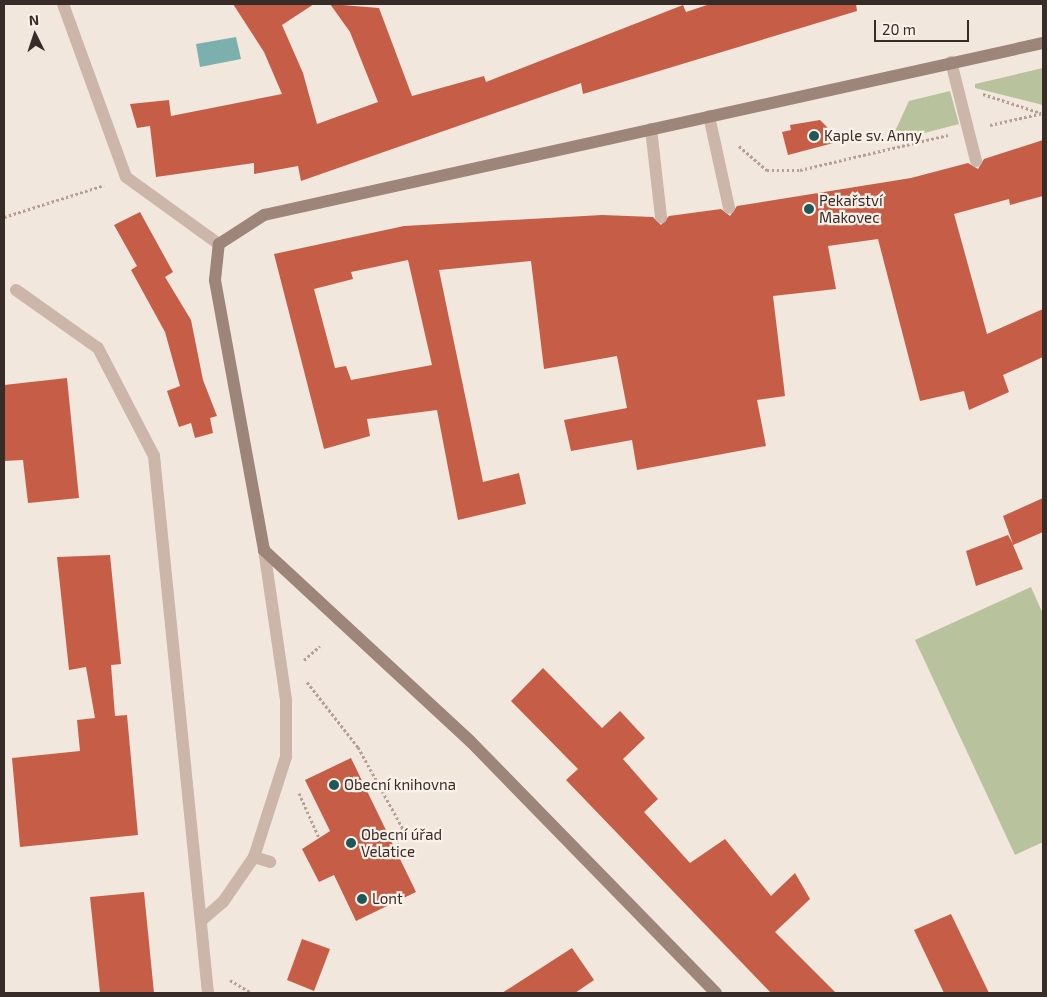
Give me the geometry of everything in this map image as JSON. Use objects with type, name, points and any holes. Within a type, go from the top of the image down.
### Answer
[{"type":"street","points":[[63,4],[126,177],[219,244]]},
{"type":"street","points":[[202,920],[223,902],[254,858],[286,757],[286,700],[264,550],[214,280],[219,244],[264,215],[1043,43]]},
{"type":"street","points":[[951,62],[976,161]]},
{"type":"street","points":[[709,116],[729,208]]},
{"type":"street","points":[[652,129],[661,217]]},
{"type":"street","points":[[16,290],[98,348],[154,456],[208,993]]},
{"type":"street","points":[[264,550],[470,741],[716,993]]},
{"type":"street","points":[[254,858],[270,862]]},
{"type":"path","points":[[957,86],[1042,113]]},
{"type":"path","points":[[726,112],[736,144],[767,170],[800,170],[1042,113]]},
{"type":"path","points":[[4,217],[126,177]]},
{"type":"path","points":[[301,663],[320,646]]},
{"type":"path","points":[[300,678],[358,747],[402,829],[389,837]]},
{"type":"green space","points":[[1043,68],[1043,105],[975,88],[975,84]]},
{"type":"green space","points":[[950,91],[959,124],[890,142],[909,101]]},
{"type":"green space","points":[[1031,587],[1043,614],[1043,842],[1015,855],[915,640]]},
{"type":"water","points":[[236,37],[241,59],[200,67],[196,44]]},
{"type":"building","points":[[233,4],[314,4],[282,25],[303,73],[317,124],[378,102],[350,32],[330,4],[379,8],[412,96],[484,76],[486,82],[683,5],[686,12],[710,4],[856,4],[857,11],[583,94],[581,83],[301,181],[298,166],[254,174],[254,163],[156,177],[150,126],[137,128],[130,104],[169,100],[171,116],[282,94],[264,52]]},
{"type":"building","name":"Kaple sv. Anny","points":[[820,120],[841,141],[788,155],[782,132],[791,130],[790,125]]},
{"type":"building","points":[[1043,140],[1043,196],[1010,205],[1009,199],[954,214],[987,334],[1043,309],[1043,357],[1003,375],[1009,392],[969,410],[964,391],[920,401],[878,239],[828,246],[836,289],[773,296],[785,396],[757,400],[766,446],[637,470],[632,440],[571,451],[564,420],[627,408],[617,356],[544,369],[531,261],[439,270],[483,482],[519,473],[526,504],[458,520],[437,410],[367,419],[370,436],[324,449],[274,254],[404,226],[602,215],[653,217],[661,225],[669,216],[721,209],[730,216],[737,206],[911,178],[968,163],[978,169],[984,159]],"holes":[[[408,260],[432,365],[351,380],[346,366],[335,368],[314,289],[353,279],[351,272]]]},
{"type":"building","points":[[140,212],[173,272],[165,277],[191,320],[203,380],[217,416],[210,418],[213,433],[195,438],[191,423],[179,427],[167,391],[180,386],[165,332],[131,270],[137,266],[114,225]]},
{"type":"building","points":[[67,378],[79,498],[28,503],[23,460],[4,461],[4,385]]},
{"type":"building","points":[[1043,498],[1043,532],[1013,545],[1023,569],[976,586],[966,551],[1008,535],[1013,544],[1003,516]]},
{"type":"building","points":[[110,555],[121,664],[111,665],[115,716],[127,715],[138,835],[20,847],[12,758],[80,751],[77,720],[95,718],[86,667],[69,670],[57,557]]},
{"type":"building","points":[[543,668],[602,728],[620,711],[645,738],[623,759],[658,799],[644,812],[690,863],[725,839],[771,896],[795,873],[810,899],[775,932],[836,993],[771,993],[566,780],[578,769],[511,701]]},
{"type":"building","name":"Obecní úřad Velatice","points":[[351,758],[416,892],[356,921],[334,875],[319,882],[302,849],[330,831],[305,780]]},
{"type":"building","points":[[144,892],[154,993],[100,993],[90,897]]},
{"type":"building","points":[[951,914],[989,993],[944,993],[914,930]]},
{"type":"building","points":[[302,939],[330,949],[314,991],[287,980]]},
{"type":"building","points":[[572,948],[594,980],[575,993],[502,993]]},
{"type":"place","name":"Kaple sv. Anny","points":[[814,136]]},
{"type":"place","name":"Pekařství Makovec","points":[[809,209]]},
{"type":"place","name":"Obecní knihovna","points":[[334,785]]},
{"type":"place","name":"Obecní úřad Velatice","points":[[351,843]]},
{"type":"place","name":"Lont","points":[[362,899]]}]
